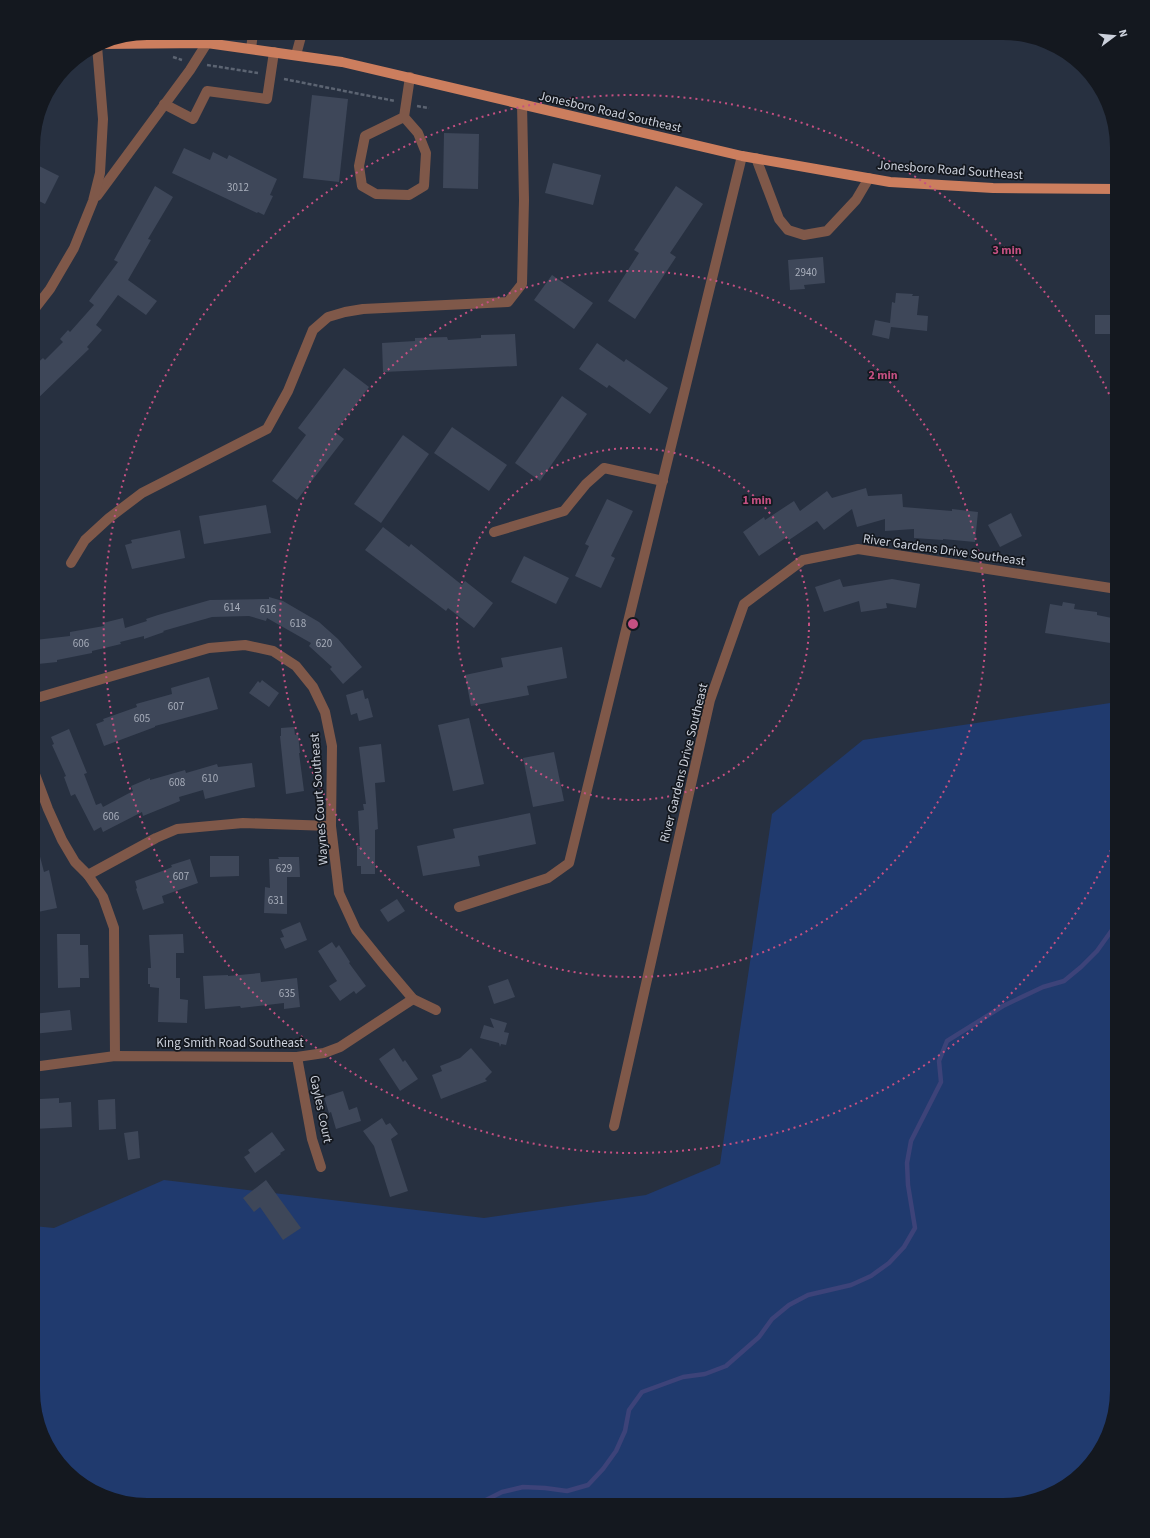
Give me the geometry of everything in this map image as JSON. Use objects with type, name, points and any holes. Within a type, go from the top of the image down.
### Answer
[{"type":"main road","name":"Jonesboro Road Southeast","points":[[170,40],[207,43],[342,62],[742,156],[890,182],[993,188],[1110,189]]},
{"type":"street","points":[[251,49],[252,40]]},
{"type":"street","points":[[296,55],[300,40]]},
{"type":"street","points":[[93,201],[190,70],[207,43]]},
{"type":"street","points":[[40,302],[50,289],[74,248],[93,201],[100,173],[103,119],[97,52]]},
{"type":"street","points":[[164,104],[193,119],[207,91],[267,98],[274,52]]},
{"type":"street","points":[[404,118],[410,77]]},
{"type":"street","points":[[71,563],[85,540],[109,518],[142,493],[267,429],[288,391],[313,330],[328,317],[363,309],[508,302],[522,284],[524,200],[522,104]]},
{"type":"street","points":[[404,118],[418,133],[426,154],[424,186],[409,195],[376,194],[362,186],[359,166],[365,136],[404,118]]},
{"type":"street","points":[[459,907],[548,878],[570,863],[742,156]]},
{"type":"street","points":[[756,158],[779,219],[788,230],[804,235],[827,231],[856,200],[869,178]]},
{"type":"street","points":[[494,532],[564,510],[586,484],[604,468],[663,481]]},
{"type":"street","name":"River Gardens Drive Southeast","points":[[614,1126],[710,700],[744,604],[803,560],[858,549],[1110,588]]},
{"type":"street","name":"Waynes Court Southeast","points":[[40,697],[209,648],[245,645],[273,651],[296,666],[312,687],[325,712],[332,746],[331,826],[339,893],[356,930],[413,999]]},
{"type":"street","points":[[40,787],[62,840],[75,862],[88,875],[103,898],[114,928],[115,1056]]},
{"type":"street","points":[[88,875],[156,838],[177,829],[243,823],[331,826]]},
{"type":"street","points":[[413,999],[436,1010]]},
{"type":"street","name":"King Smith Road Southeast","points":[[40,1066],[115,1056],[297,1057],[324,1053],[340,1047],[413,999]]},
{"type":"street","name":"Gayles Court","points":[[297,1057],[312,1139],[321,1167]]},
{"type":"path","points":[[205,65],[258,73]]},
{"type":"path","points":[[284,79],[428,108]]},
{"type":"shaded area","points":[[1110,703],[1110,1391],[1109,1405],[1102,1432],[1092,1450],[1074,1471],[1044,1490],[1017,1497],[1003,1498],[140,1498],[126,1496],[100,1487],[76,1471],[67,1462],[51,1438],[41,1405],[40,1227],[54,1228],[164,1180],[484,1218],[646,1195],[720,1164],[772,814],[863,740]]},
{"type":"building","points":[[312,95],[348,99],[339,182],[303,178]]},
{"type":"building","points":[[444,133],[479,134],[478,189],[443,188]]},
{"type":"building","points":[[184,148],[210,160],[213,152],[227,159],[229,155],[277,179],[270,195],[273,196],[264,215],[172,173]]},
{"type":"building","points":[[553,163],[601,175],[593,205],[545,193]]},
{"type":"building","points":[[40,166],[59,176],[45,204],[40,202]]},
{"type":"building","points":[[155,186],[173,197],[148,239],[151,240],[128,280],[157,301],[146,315],[118,295],[96,325],[102,330],[87,347],[89,349],[40,396],[40,361],[43,358],[45,360],[63,342],[60,339],[68,330],[70,332],[94,305],[89,301],[118,262],[114,260]]},
{"type":"building","points":[[676,186],[703,204],[670,253],[676,257],[635,319],[608,301],[639,253],[634,250]]},
{"type":"building","points":[[823,257],[825,283],[804,285],[805,289],[790,290],[788,260]]},
{"type":"building","points":[[552,275],[593,303],[574,329],[534,300]]},
{"type":"building","points":[[896,293],[913,294],[912,296],[919,296],[917,315],[928,316],[927,331],[891,327],[889,339],[872,335],[875,320],[890,323],[892,302],[895,303]]},
{"type":"building","points":[[1095,315],[1110,315],[1110,334],[1095,334]]},
{"type":"building","points":[[515,334],[517,366],[383,372],[382,343],[415,341],[415,338],[447,337],[448,340],[481,338],[481,335]]},
{"type":"building","points":[[597,343],[624,362],[626,359],[668,388],[650,414],[609,385],[607,388],[579,369]]},
{"type":"building","points":[[344,368],[369,387],[335,432],[344,439],[297,500],[272,481],[306,435],[298,428]]},
{"type":"building","points":[[562,396],[587,414],[540,481],[515,463]]},
{"type":"building","points":[[452,427],[507,465],[489,491],[434,453]]},
{"type":"building","points":[[403,435],[429,454],[381,523],[354,504]]},
{"type":"building","points":[[866,488],[868,496],[902,494],[903,507],[952,511],[952,509],[978,512],[975,542],[914,538],[914,529],[885,531],[885,519],[857,527],[852,509],[824,530],[817,521],[789,540],[787,537],[759,556],[743,532],[764,517],[765,520],[794,501],[800,511],[827,491],[832,498]]},
{"type":"building","points":[[607,499],[633,511],[611,556],[615,558],[601,588],[575,576],[589,546],[585,544]]},
{"type":"building","points":[[266,505],[271,533],[204,544],[199,516]]},
{"type":"building","points":[[1011,513],[1022,536],[1000,547],[988,525]]},
{"type":"building","points":[[383,527],[409,547],[411,544],[462,585],[465,581],[493,603],[474,628],[448,608],[446,611],[365,550]]},
{"type":"building","points":[[180,530],[185,558],[132,569],[125,545],[132,543],[131,540]]},
{"type":"building","points":[[524,556],[569,578],[556,604],[511,582]]},
{"type":"building","points":[[840,579],[843,587],[892,579],[920,584],[916,608],[886,603],[887,608],[861,612],[859,601],[824,612],[815,587]]},
{"type":"building","points":[[269,597],[283,601],[319,622],[338,639],[362,667],[343,684],[330,669],[332,667],[309,646],[311,643],[267,618],[266,621],[249,616],[212,617],[163,631],[164,632],[144,639],[144,636],[120,642],[121,644],[92,651],[92,653],[57,660],[57,662],[40,664],[40,639],[70,636],[70,632],[104,626],[103,623],[123,618],[125,628],[147,621],[146,619],[158,615],[210,600],[269,599]]},
{"type":"building","points":[[1063,602],[1075,604],[1074,609],[1097,612],[1097,615],[1110,618],[1110,643],[1045,633],[1050,604],[1062,606]]},
{"type":"building","points":[[562,647],[567,678],[527,686],[529,695],[471,706],[465,675],[503,667],[501,658]]},
{"type":"building","points":[[209,677],[218,709],[155,726],[104,746],[96,724],[104,721],[103,719],[137,707],[136,704],[172,694],[171,688]]},
{"type":"building","points":[[262,680],[279,693],[269,707],[249,693],[258,681],[260,683]]},
{"type":"building","points":[[363,690],[365,699],[368,698],[373,717],[359,721],[357,713],[351,715],[346,695]]},
{"type":"building","points":[[469,718],[484,784],[453,791],[438,725]]},
{"type":"building","points":[[294,727],[295,735],[298,734],[304,791],[286,794],[280,736],[281,728]]},
{"type":"building","points":[[69,729],[87,773],[84,774],[96,805],[101,803],[103,807],[133,791],[131,786],[150,778],[150,780],[185,770],[186,773],[217,764],[218,767],[252,763],[255,787],[205,799],[203,790],[179,797],[180,801],[143,816],[142,812],[103,832],[101,827],[94,831],[75,794],[71,796],[64,777],[66,776],[52,745],[54,744],[51,737]]},
{"type":"building","points":[[381,744],[385,782],[375,783],[378,829],[375,830],[375,874],[361,874],[361,866],[357,866],[357,846],[360,846],[358,811],[364,810],[363,804],[366,804],[359,747]]},
{"type":"building","points":[[554,752],[564,801],[533,807],[523,758]]},
{"type":"building","points":[[530,813],[536,844],[478,856],[480,866],[423,876],[417,846],[455,838],[453,829]]},
{"type":"building","points":[[210,856],[239,856],[239,876],[210,877]]},
{"type":"building","points":[[40,857],[44,872],[49,870],[57,908],[40,912]]},
{"type":"building","points":[[278,857],[299,857],[300,877],[287,877],[287,914],[264,913],[265,887],[270,888],[269,859],[279,859]]},
{"type":"building","points":[[190,859],[198,883],[162,896],[164,903],[143,910],[135,881],[172,867],[171,865]]},
{"type":"building","points":[[397,899],[405,911],[388,922],[380,910]]},
{"type":"building","points":[[300,922],[307,940],[285,949],[280,938],[284,937],[281,930]]},
{"type":"building","points":[[57,934],[80,934],[80,945],[88,945],[89,978],[80,978],[80,987],[58,988]]},
{"type":"building","points":[[183,934],[184,953],[176,953],[176,978],[180,978],[180,999],[188,1000],[187,1023],[158,1022],[159,988],[150,987],[150,984],[148,984],[148,968],[151,968],[149,935]]},
{"type":"building","points":[[332,942],[336,948],[339,945],[350,962],[349,963],[366,986],[356,994],[354,991],[340,1001],[329,986],[337,981],[318,951]]},
{"type":"building","points":[[260,973],[261,982],[297,978],[300,1007],[284,1009],[284,1003],[241,1008],[240,1006],[205,1009],[203,976],[228,976]]},
{"type":"building","points":[[508,979],[515,997],[494,1004],[488,986]]},
{"type":"building","points":[[70,1010],[72,1030],[40,1033],[40,1013]]},
{"type":"building","points":[[490,1018],[507,1023],[504,1032],[509,1033],[506,1045],[501,1044],[500,1047],[499,1043],[480,1038],[484,1025],[494,1028]]},
{"type":"building","points":[[394,1048],[403,1062],[405,1060],[418,1079],[400,1091],[379,1059]]},
{"type":"building","points":[[471,1048],[492,1072],[485,1079],[487,1081],[441,1099],[432,1075],[442,1071],[440,1066],[460,1058]]},
{"type":"building","points":[[343,1091],[349,1110],[357,1107],[361,1121],[336,1129],[331,1112],[329,1113],[324,1097]]},
{"type":"building","points":[[59,1098],[59,1103],[71,1102],[72,1127],[40,1129],[40,1099]]},
{"type":"building","points":[[115,1099],[116,1129],[99,1130],[98,1100]]},
{"type":"building","points":[[382,1118],[386,1125],[390,1123],[398,1134],[391,1139],[408,1191],[390,1197],[374,1146],[363,1131]]},
{"type":"building","points":[[138,1131],[140,1158],[128,1160],[124,1133]]},
{"type":"building","points":[[272,1132],[285,1150],[255,1173],[244,1157],[250,1153],[248,1150]]},
{"type":"building","points":[[266,1180],[301,1228],[283,1240],[260,1207],[254,1212],[243,1198]]},
{"type":"waterway","points":[[490,1498],[502,1492],[523,1487],[567,1491],[588,1485],[603,1469],[616,1451],[625,1431],[629,1410],[642,1392],[683,1377],[705,1374],[726,1366],[759,1337],[772,1319],[789,1305],[808,1295],[851,1285],[871,1276],[889,1263],[904,1247],[915,1228],[908,1185],[907,1163],[911,1141],[941,1082],[939,1061],[947,1041],[1003,1006],[1043,987],[1064,981],[1097,951],[1110,933]]}]
